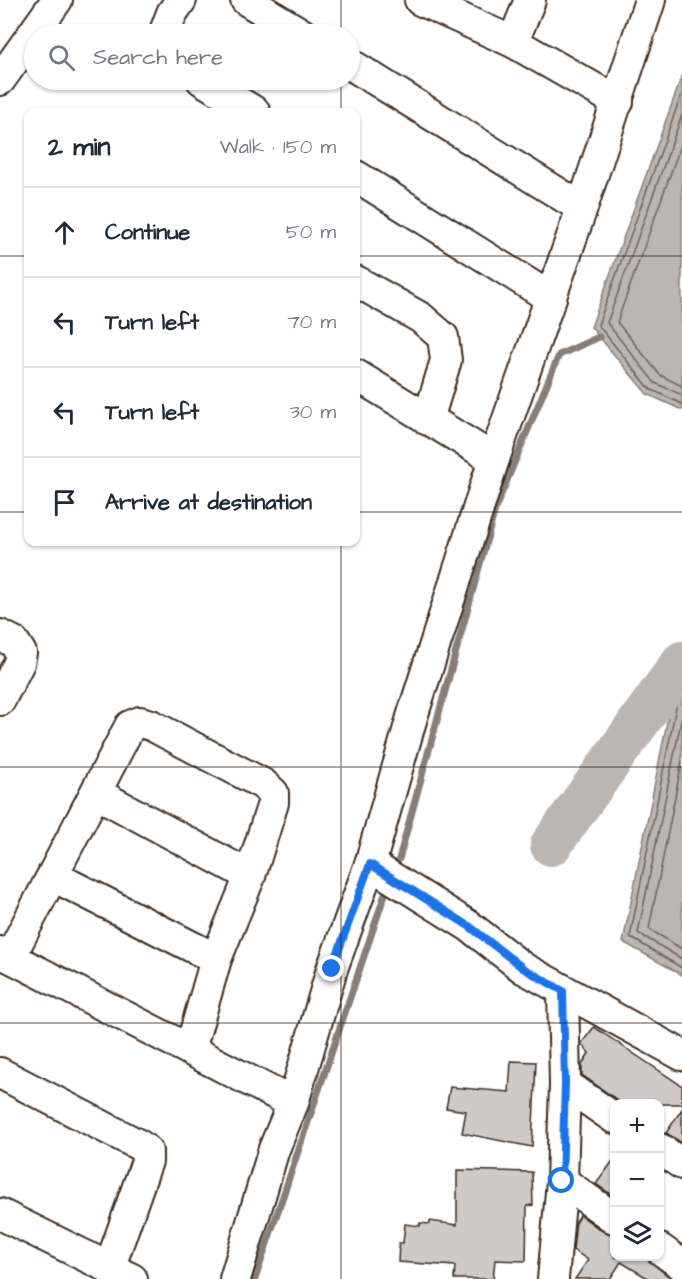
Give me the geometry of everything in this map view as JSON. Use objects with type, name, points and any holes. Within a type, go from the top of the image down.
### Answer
[{"type":"street","points":[[40,24],[57,0]]},
{"type":"street","points":[[167,24],[171,13],[181,0]]},
{"type":"street","points":[[246,0],[286,24]]},
{"type":"street","points":[[420,0],[513,42],[618,102]]},
{"type":"street","points":[[513,42],[530,0]]},
{"type":"street","points":[[235,1279],[274,1149],[293,1103],[332,969],[370,864],[412,717],[494,459],[582,208],[650,0]]},
{"type":"street","points":[[0,80],[24,46]]},
{"type":"street","points":[[360,70],[582,208]]},
{"type":"street","points":[[219,90],[248,108]]},
{"type":"street","points":[[360,179],[551,298]]},
{"type":"street","points":[[360,283],[422,318],[443,337],[446,360],[428,420]]},
{"type":"street","points":[[360,378],[494,459]]},
{"type":"street","points":[[0,635],[14,642],[21,653],[19,663],[0,700]]},
{"type":"street","points":[[190,1050],[216,959],[250,876],[273,803],[273,793],[263,784],[151,725],[140,722],[130,726],[53,876],[5,954],[190,1050],[293,1103]]},
{"type":"street","points":[[96,793],[250,876]]},
{"type":"street","points":[[370,864],[469,926],[523,968],[682,1055]]},
{"type":"street","points":[[53,876],[216,959]]},
{"type":"street","points":[[555,1278],[562,1181],[565,1084],[563,991]]},
{"type":"street","points":[[0,1073],[147,1151],[147,1161],[121,1274],[0,1214]]},
{"type":"street","points":[[565,1084],[610,1115]]},
{"type":"street","points":[[664,1152],[682,1164]]},
{"type":"street","points":[[562,1181],[610,1215]]},
{"type":"street","points":[[664,1252],[682,1265]]},
{"type":"water","points":[[682,76],[682,410],[647,394],[591,327]]},
{"type":"water","points":[[682,647],[682,975],[623,942]]},
{"type":"building","points":[[594,1027],[682,1086],[682,1104],[664,1104],[664,1099],[616,1099],[582,1075],[582,1065],[589,1053],[581,1044]]},
{"type":"building","points":[[511,1061],[536,1062],[532,1147],[462,1133],[466,1111],[446,1108],[450,1087],[509,1092]]},
{"type":"building","points":[[682,1109],[682,1143],[666,1133]]},
{"type":"building","points":[[610,1165],[610,1194],[596,1184]]},
{"type":"building","points":[[457,1170],[532,1172],[533,1205],[527,1206],[526,1261],[495,1260],[493,1279],[454,1279],[455,1266],[398,1262],[399,1243],[403,1243],[405,1224],[420,1226],[420,1223],[430,1224],[430,1221],[457,1225]]},
{"type":"building","points":[[580,1215],[610,1234],[610,1261],[650,1261],[672,1279],[649,1279],[621,1262],[610,1279],[575,1279],[588,1260],[573,1250],[576,1221]]},
{"type":"waterway","points":[[399,859],[495,509],[559,355],[599,337]]},
{"type":"waterway","points":[[551,845],[682,662]]},
{"type":"waterway","points":[[255,1279],[387,888]]},
{"type":"route","points":[[332,969],[370,864],[469,926],[523,968],[563,991],[565,1084],[562,1181]]}]
